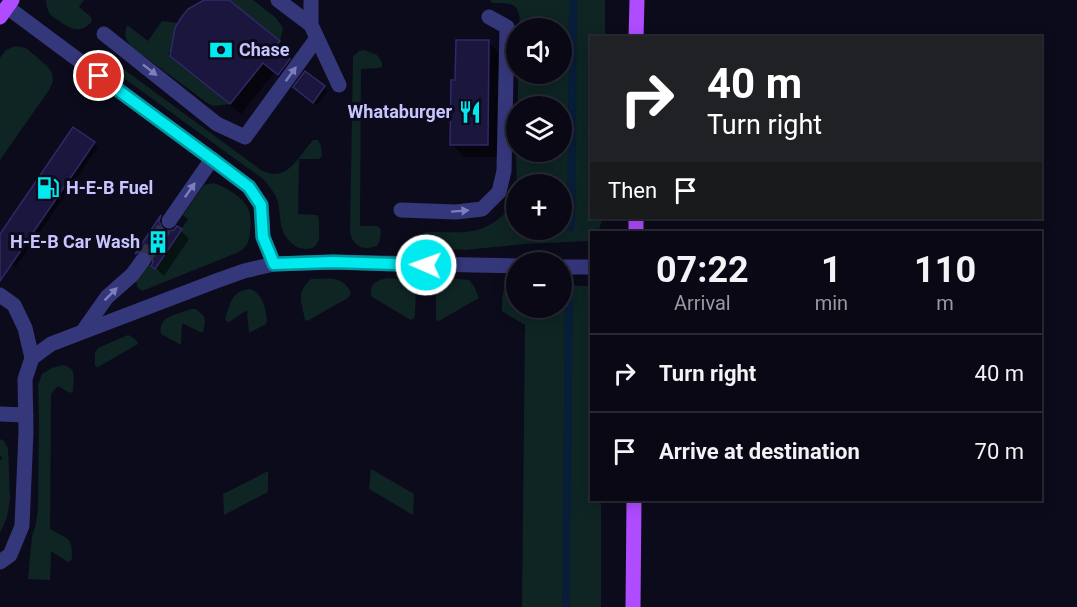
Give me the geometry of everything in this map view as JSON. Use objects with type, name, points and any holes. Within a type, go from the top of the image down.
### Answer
[{"type":"main road","points":[[636,36],[637,0]]},
{"type":"main road","points":[[633,607],[634,501]]},
{"type":"lane","points":[[278,0],[314,31]]},
{"type":"lane","points":[[310,0],[314,31],[339,85]]},
{"type":"lane","points":[[6,8],[249,187],[261,205],[263,237],[274,264]]},
{"type":"lane","points":[[401,210],[456,212],[482,209],[499,192],[504,171],[507,27],[489,17]]},
{"type":"lane","points":[[104,34],[217,124],[245,137],[314,31]]},
{"type":"lane","points":[[169,221],[212,159]]},
{"type":"lane","points":[[84,332],[107,297],[132,275],[143,260]]},
{"type":"lane","points":[[32,358],[51,344],[216,281],[274,264],[333,262],[506,266]]},
{"type":"lane","points":[[572,267],[590,267]]},
{"type":"lane","points":[[0,295],[14,305],[25,328],[32,358],[25,379],[22,526],[10,555],[0,562]]},
{"type":"lane","points":[[0,414],[26,415]]},
{"type":"green space","points":[[46,0],[84,0],[79,7],[91,17],[92,21],[84,28],[71,28],[51,15],[47,9]]},
{"type":"green space","points":[[229,0],[253,0],[276,18],[283,28],[280,41]]},
{"type":"green space","points":[[490,0],[605,0],[605,36],[590,36],[590,219],[603,219],[598,231],[590,231],[589,241],[465,250],[428,248],[422,240],[425,232],[474,231],[492,224],[506,212],[506,240],[572,240],[572,174],[516,174],[516,162],[572,162],[572,96],[518,96],[518,84],[572,84],[572,18],[519,18],[518,10],[512,5],[493,3]]},
{"type":"green space","points":[[162,21],[178,23],[176,43],[168,54],[230,104],[213,106],[206,102],[128,42],[125,35],[127,25],[148,41]]},
{"type":"green space","points":[[15,46],[26,48],[47,66],[52,73],[53,81],[0,160],[0,58],[6,50]]},
{"type":"green space","points":[[364,50],[377,55],[382,62],[382,67],[379,68],[361,69],[360,226],[377,226],[381,229],[377,246],[367,248],[356,244],[350,232],[353,57],[359,51]]},
{"type":"green space","points":[[107,57],[261,170],[278,174],[285,171],[297,161],[313,140],[318,140],[322,156],[319,159],[299,159],[298,214],[317,215],[319,237],[316,245],[310,249],[303,249],[294,245],[285,235],[281,225],[277,199],[263,179],[103,63],[101,60]]},
{"type":"green space","points":[[213,183],[232,192],[248,208],[251,226],[246,246],[239,252],[142,291],[136,282],[148,264],[156,268],[188,219],[183,215],[204,185]]},
{"type":"green space","points":[[387,278],[408,280],[414,286],[415,314],[411,320],[372,297],[371,289],[374,284]]},
{"type":"green space","points":[[311,279],[334,279],[344,283],[351,293],[348,298],[307,321],[301,303],[301,294]]},
{"type":"green space","points":[[446,280],[469,280],[479,298],[439,321],[436,320],[437,293],[440,284]]},
{"type":"green space","points":[[572,285],[590,288],[590,501],[601,501],[601,607],[522,607],[525,325],[514,318],[572,318]]},
{"type":"green space","points":[[506,288],[506,313],[502,311],[502,299]]},
{"type":"green space","points":[[250,289],[261,298],[265,306],[267,321],[266,324],[249,333],[247,310],[229,322],[225,318],[235,295]]},
{"type":"green space","points":[[196,309],[204,316],[203,332],[182,323],[181,345],[161,334],[162,323],[165,319]]},
{"type":"green space","points":[[128,335],[138,344],[98,367],[95,366],[95,353],[98,348]]},
{"type":"green space","points":[[62,365],[73,371],[73,391],[70,393],[58,386],[51,394],[50,529],[66,537],[70,542],[72,560],[68,562],[51,551],[50,580],[28,579],[32,536],[38,508],[38,385],[42,374]]},
{"type":"green space","points":[[0,439],[8,448],[10,499],[7,517],[0,533],[0,461],[2,458]]},
{"type":"green space","points":[[371,469],[414,494],[413,515],[369,489]]},
{"type":"green space","points":[[268,471],[268,492],[224,515],[223,494]]},
{"type":"building","name":"Chase","points":[[204,0],[229,0],[280,41],[275,47],[290,59],[278,75],[263,63],[230,104],[170,56],[175,28],[181,18],[188,9]]},
{"type":"building","name":"Whataburger","points":[[456,40],[489,40],[488,145],[450,145],[451,80],[455,80]]},
{"type":"building","points":[[305,71],[325,86],[313,103],[293,87]]},
{"type":"building","name":"H-E-B Fuel","points":[[73,127],[95,142],[0,281],[0,234]]},
{"type":"building","name":"H-E-B Car Wash","points":[[161,215],[159,221],[163,229],[174,230],[177,226],[182,229],[155,269],[151,266],[152,257],[148,252],[140,251],[135,254]]},
{"type":"waterway","points":[[571,174],[573,0]]},
{"type":"waterway","points":[[566,607],[569,318]]},
{"type":"tunnel","points":[[143,260],[169,221]]},
{"type":"place","name":"Chase","points":[[221,50]]},
{"type":"place","name":"Whataburger","points":[[470,112]]},
{"type":"place","name":"H-E-B Fuel","points":[[48,188]]},
{"type":"place","name":"H-E-B Car Wash","points":[[158,242]]},
{"type":"route","points":[[99,76],[249,187],[261,205],[263,237],[274,264],[333,262],[426,265]]}]
